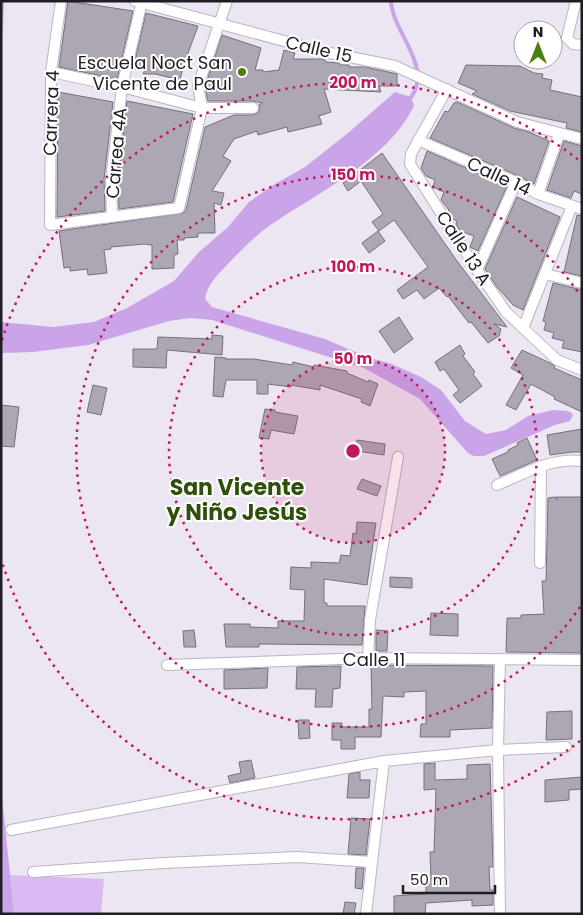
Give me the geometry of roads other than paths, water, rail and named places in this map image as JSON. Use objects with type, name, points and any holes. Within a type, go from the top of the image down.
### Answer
[{"type":"street","name":"Carrera 4","points":[[61,1],[51,72],[50,225],[112,217]]},
{"type":"street","points":[[112,217],[179,208],[202,108],[198,86],[227,1]]},
{"type":"street","points":[[576,1],[567,38],[573,44],[582,45]]},
{"type":"street","name":"Calle 15","points":[[140,2],[326,52],[394,66],[517,122],[582,139]]},
{"type":"street","name":"Carrea 4A","points":[[112,217],[111,180],[122,87],[140,2]]},
{"type":"street","points":[[51,72],[122,87],[202,108],[253,108]]},
{"type":"street","points":[[418,140],[447,89]]},
{"type":"street","points":[[538,194],[559,134]]},
{"type":"street","name":"Calle 13 A","points":[[418,140],[411,154],[410,164],[506,312],[557,360],[582,370]]},
{"type":"street","name":"Calle 14","points":[[418,140],[516,182],[538,194],[577,208]]},
{"type":"street","points":[[477,270],[516,182]]},
{"type":"street","points":[[523,328],[545,274],[577,208]]},
{"type":"street","points":[[545,274],[582,283]]},
{"type":"street","points":[[368,658],[370,620],[398,457]]},
{"type":"street","points":[[497,485],[541,466],[578,460]]},
{"type":"street","points":[[540,563],[541,466]]},
{"type":"street","name":"Calle 11","points":[[167,665],[368,658],[582,660]]},
{"type":"street","points":[[500,660],[498,750],[500,914]]},
{"type":"street","points":[[11,830],[384,761],[498,750],[566,747]]},
{"type":"street","points":[[366,914],[384,761]]},
{"type":"street","points":[[33,872],[164,863],[297,857],[372,862]]},
{"type":"waterway","points":[[391,1],[398,26],[416,64],[418,76],[416,89],[408,101]]},
{"type":"place","name":"Escuela Noct San Vicente de Paul","points":[[242,72]]},
{"type":"district","name":"San Vicente y Niño Jesús","points":[[237,500]]}]
